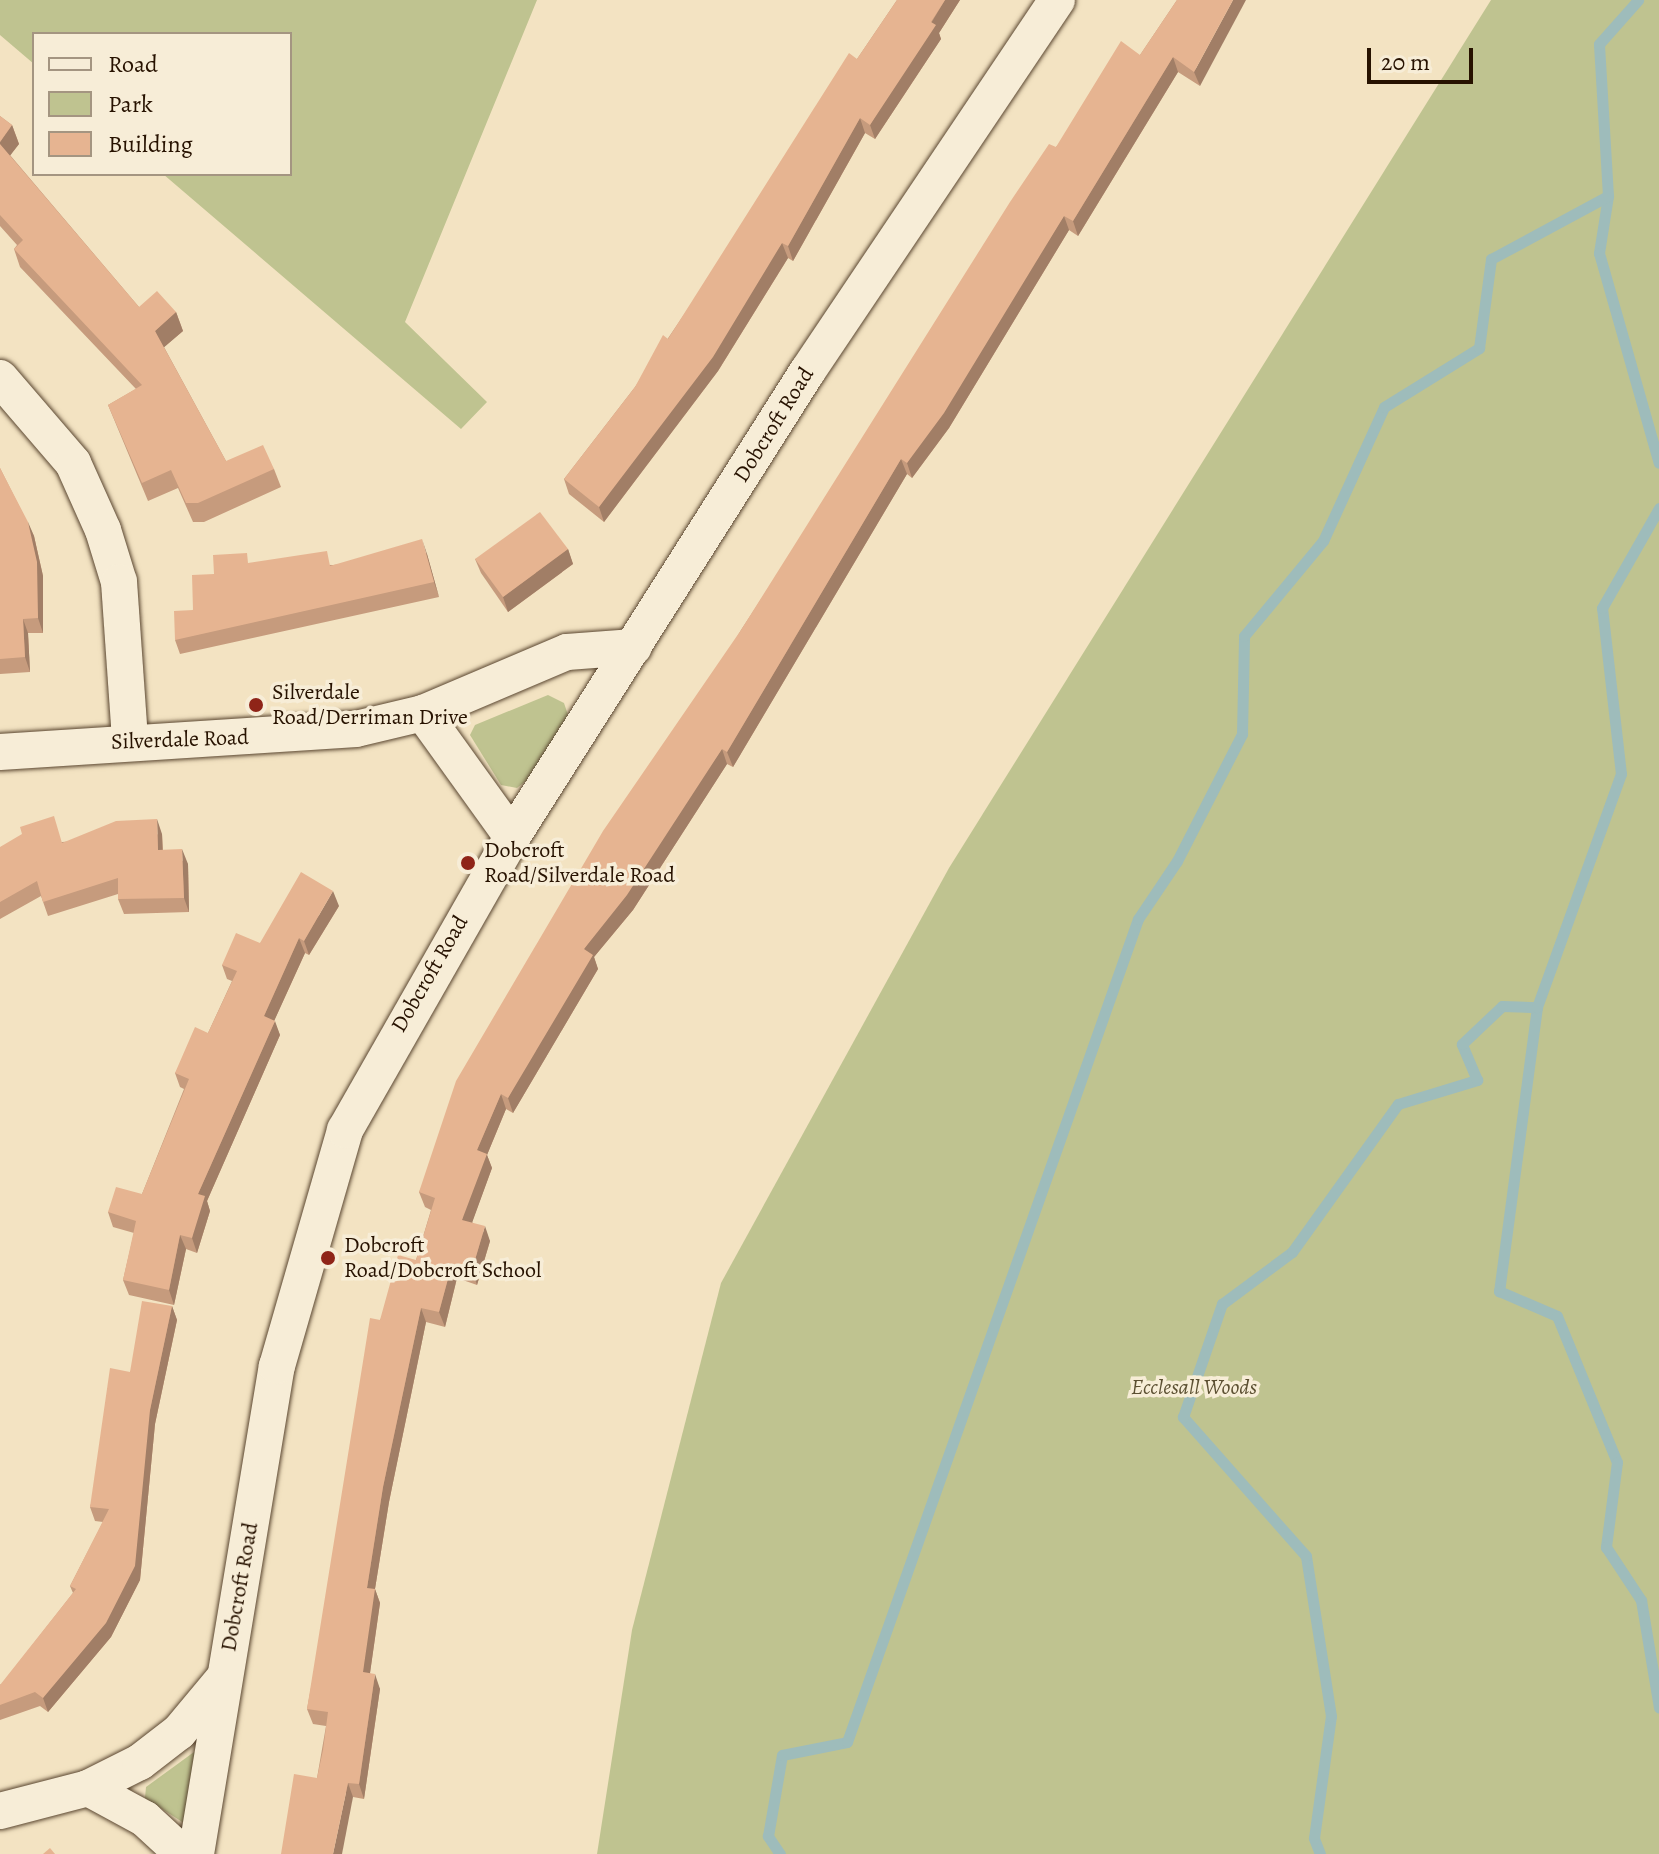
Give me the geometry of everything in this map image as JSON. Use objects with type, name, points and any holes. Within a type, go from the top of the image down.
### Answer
[{"type":"street","name":"Dobcroft Road","points":[[196,1854],[277,1366],[325,1190],[345,1130],[396,1030],[512,837],[1057,0]]},
{"type":"street","points":[[0,378],[73,463],[103,530],[119,582],[130,741]]},
{"type":"street","name":"Silverdale Road","points":[[0,752],[130,741],[356,729],[423,713],[567,652],[634,647]]},
{"type":"street","points":[[423,713],[512,837]]},
{"type":"street","points":[[0,1811],[88,1788],[179,1732],[225,1677]]},
{"type":"street","points":[[88,1788],[145,1819],[183,1854]]},
{"type":"green space","points":[[0,0],[537,0],[405,322],[487,402],[461,429],[165,176],[292,176],[292,32],[32,32],[32,62],[0,35]]},
{"type":"green space","name":"Ecclesall Woods","points":[[1491,0],[1659,0],[1659,1854],[597,1854],[632,1630],[721,1283],[949,868]]},
{"type":"green space","points":[[548,695],[564,703],[568,715],[537,772],[517,788],[501,785],[470,735],[475,725]]},
{"type":"green space","points":[[194,1752],[207,1757],[187,1825],[145,1798],[146,1787]]},
{"type":"building","points":[[897,0],[945,0],[931,22],[936,25],[870,125],[860,118],[788,246],[782,243],[713,357],[599,507],[564,479],[635,387],[663,335],[668,339],[849,53],[857,59]]},
{"type":"building","points":[[1177,0],[1233,0],[1194,72],[1173,57],[1073,221],[1064,216],[944,413],[907,463],[901,459],[727,752],[722,749],[627,895],[584,949],[593,955],[508,1098],[501,1094],[477,1150],[487,1154],[462,1220],[485,1226],[472,1270],[452,1264],[439,1312],[421,1308],[383,1487],[367,1588],[375,1589],[363,1672],[375,1674],[359,1784],[348,1783],[333,1854],[281,1854],[294,1774],[317,1778],[323,1750],[328,1712],[307,1709],[370,1318],[380,1320],[398,1255],[416,1260],[435,1198],[419,1192],[456,1081],[603,831],[741,630],[1010,202],[1049,144],[1056,147],[1121,41],[1140,55]]},
{"type":"building","points":[[0,116],[12,125],[0,142]]},
{"type":"building","points":[[0,144],[139,307],[157,291],[176,312],[155,331],[226,461],[263,445],[274,469],[198,503],[186,503],[171,470],[142,483],[108,405],[142,385],[14,249],[23,240],[0,215]]},
{"type":"building","points":[[0,468],[28,522],[37,562],[38,618],[23,619],[25,657],[0,659]]},
{"type":"building","points":[[540,512],[568,549],[503,597],[475,559]]},
{"type":"building","points":[[422,539],[434,582],[175,640],[174,611],[193,610],[192,575],[214,574],[213,555],[247,553],[248,563],[327,551],[330,566]]},
{"type":"building","points":[[54,816],[62,843],[116,821],[157,819],[158,850],[182,849],[184,898],[118,899],[118,878],[43,902],[37,881],[0,902],[0,847],[22,834],[20,827]]},
{"type":"building","points":[[301,872],[333,891],[304,941],[299,938],[264,1016],[275,1021],[198,1194],[205,1196],[192,1238],[180,1235],[169,1290],[123,1280],[136,1221],[108,1212],[116,1187],[142,1194],[189,1079],[175,1073],[195,1027],[208,1033],[237,971],[222,965],[236,933],[260,943]]},
{"type":"building","points":[[142,1301],[172,1306],[150,1410],[135,1566],[106,1623],[43,1698],[35,1692],[0,1705],[0,1685],[76,1589],[70,1586],[109,1509],[90,1507],[110,1368],[130,1372]]},
{"type":"waterway","points":[[780,1854],[768,1836],[782,1755],[847,1742],[1138,919],[1177,861],[1242,734],[1244,636],[1323,541],[1384,407],[1479,348],[1491,259],[1608,196],[1599,44],[1638,0]]},
{"type":"waterway","points":[[1608,196],[1599,253],[1659,463]]},
{"type":"waterway","points":[[1320,1854],[1314,1838],[1331,1716],[1306,1556],[1183,1417],[1222,1304],[1292,1252],[1398,1104],[1477,1080],[1462,1044],[1502,1006],[1537,1007],[1621,774],[1602,608],[1659,508]]},
{"type":"waterway","points":[[1537,1007],[1499,1291],[1557,1316],[1617,1462],[1606,1547],[1641,1600],[1659,1707]]},
{"type":"place","name":"Silverdale Road/Derriman Drive","points":[[256,705]]},
{"type":"place","name":"Dobcroft Road/Silverdale Road","points":[[468,863]]},
{"type":"place","name":"Dobcroft Road/Dobcroft School","points":[[328,1258]]}]
